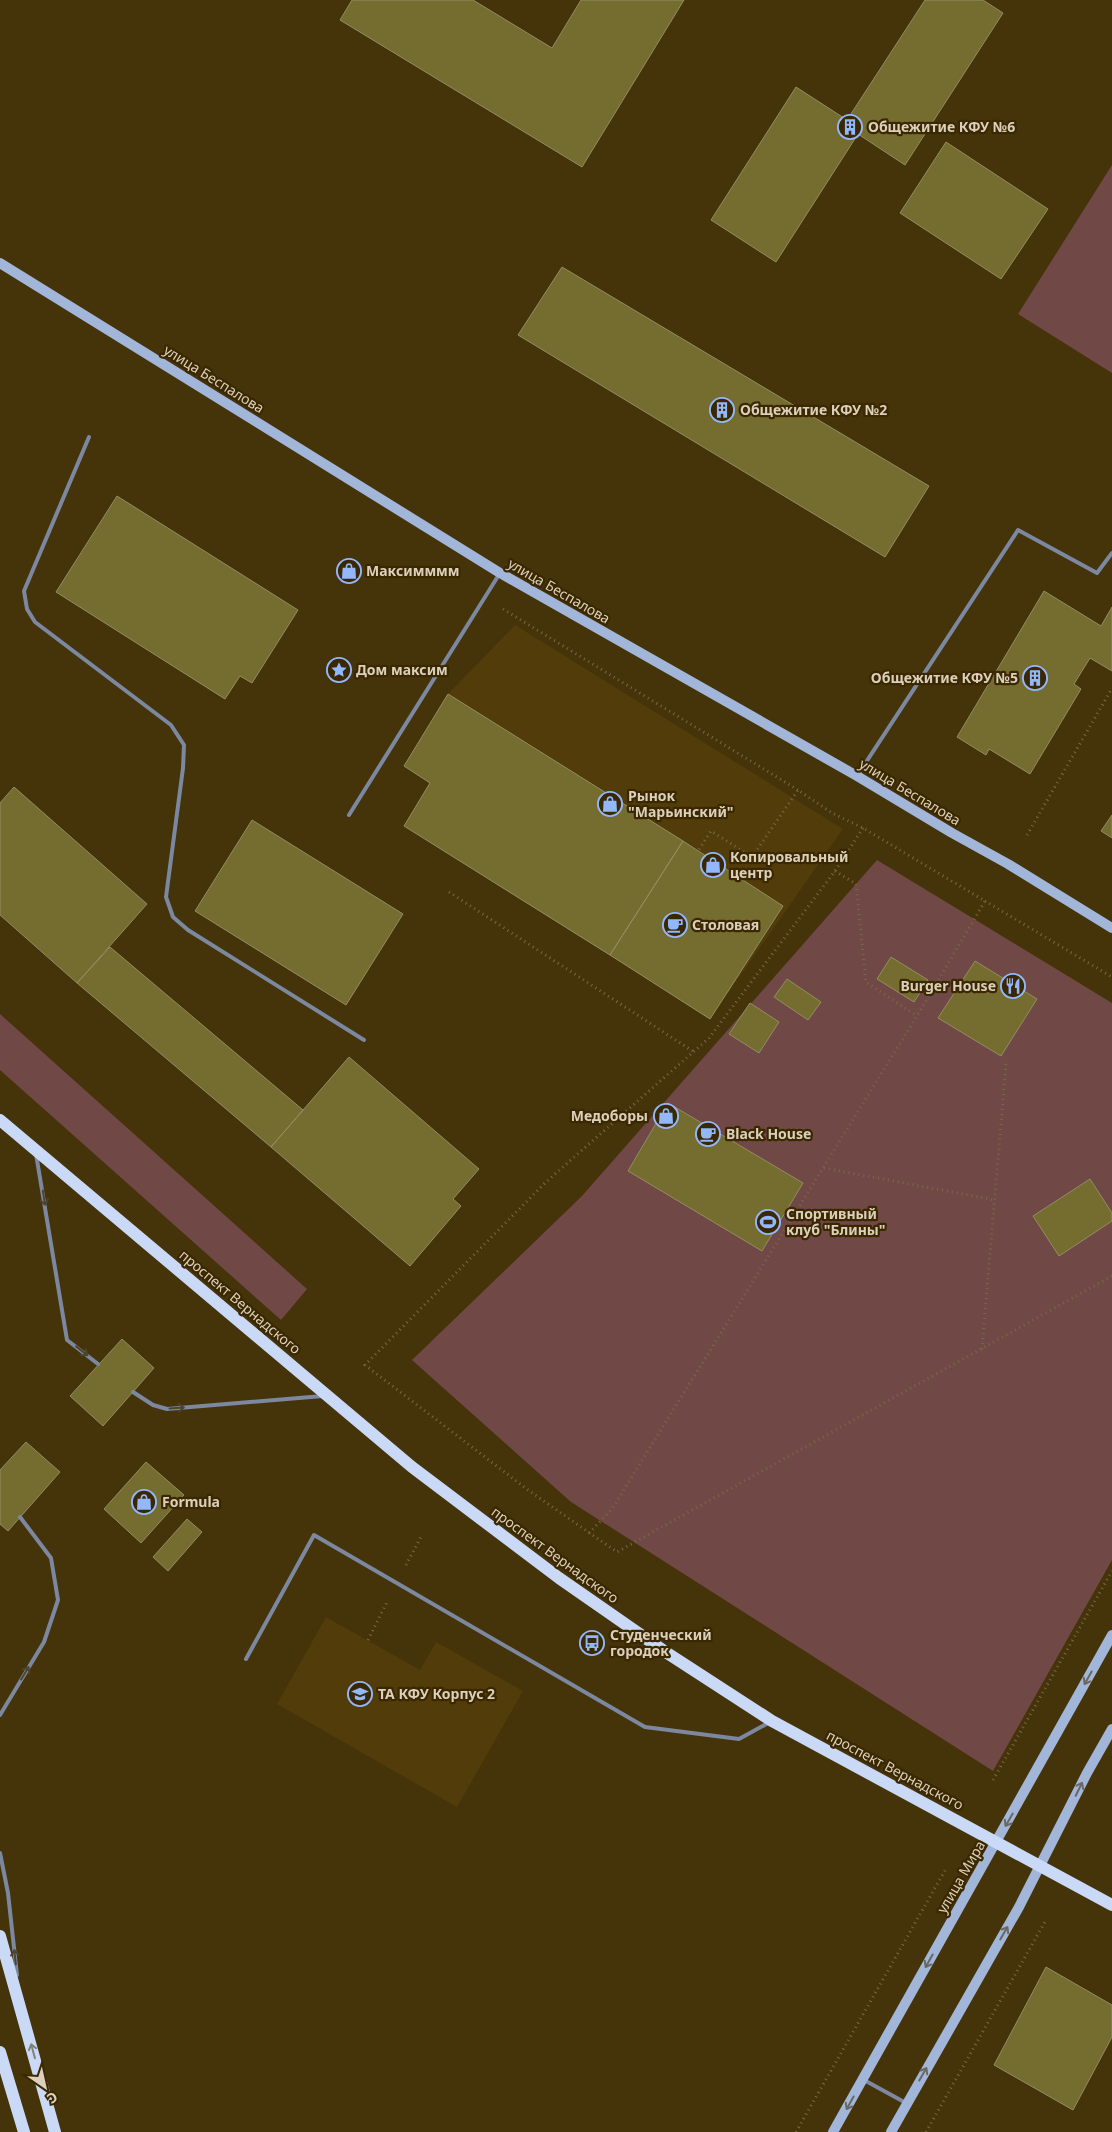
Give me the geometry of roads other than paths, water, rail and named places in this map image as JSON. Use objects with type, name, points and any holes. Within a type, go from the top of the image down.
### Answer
[{"type":"main road","name":"улица Беспалова","points":[[0,263],[500,573],[857,776],[1008,864],[1112,928]]},
{"type":"main road","name":"проспект Вернадского","points":[[0,1116],[36,1150]]},
{"type":"main road","name":"проспект Вернадского","points":[[0,1120],[412,1467],[559,1578],[664,1651],[772,1721],[1040,1864],[1112,1905]]},
{"type":"main road","name":"улица Мира","points":[[834,2132],[1112,1635]]},
{"type":"main road","points":[[891,2132],[1019,1907],[1086,1773],[1112,1729]]},
{"type":"main road","points":[[0,1936],[55,2132]]},
{"type":"main road","points":[[0,2052],[24,2132]]},
{"type":"lane","points":[[89,437],[24,590],[26,609],[35,622],[171,725],[184,745],[183,768],[166,897],[173,917],[188,930],[364,1040]]},
{"type":"lane","points":[[857,776],[1018,530],[1097,573],[1112,553]]},
{"type":"lane","points":[[349,815],[500,573]]},
{"type":"lane","points":[[36,1150],[67,1340],[98,1364]]},
{"type":"lane","points":[[133,1392],[153,1405],[167,1409],[328,1395]]},
{"type":"lane","points":[[0,1714],[44,1642],[58,1600],[51,1558],[20,1518]]},
{"type":"lane","points":[[246,1659],[314,1535],[645,1727],[739,1739],[772,1721]]},
{"type":"lane","points":[[0,1853],[8,1892],[20,2005]]},
{"type":"lane","points":[[863,2080],[906,2103]]},
{"type":"place","name":"Общежитие КФУ №6","points":[[850,127]]},
{"type":"place","name":"Общежитие КФУ №2","points":[[722,410]]},
{"type":"place","name":"Максимммм","points":[[349,571]]},
{"type":"place","name":"Дом максим","points":[[339,670]]},
{"type":"place","name":"Общежитие КФУ №5","points":[[1035,678]]},
{"type":"place","name":"Рынок \"Марьинский\"","points":[[610,804]]},
{"type":"place","name":"Копировальный центр","points":[[713,865]]},
{"type":"place","name":"Столовая","points":[[675,925]]},
{"type":"place","name":"Burger House","points":[[1013,986]]},
{"type":"place","name":"Медоборы","points":[[666,1116]]},
{"type":"place","name":"Black House","points":[[708,1134]]},
{"type":"place","name":"Спортивный клуб \"Блины\"","points":[[768,1222]]},
{"type":"place","name":"Formula","points":[[144,1502]]},
{"type":"place","name":"Студенческий городок","points":[[592,1643]]},
{"type":"place","name":"ТА КФУ Корпус 2","points":[[360,1694]]}]
